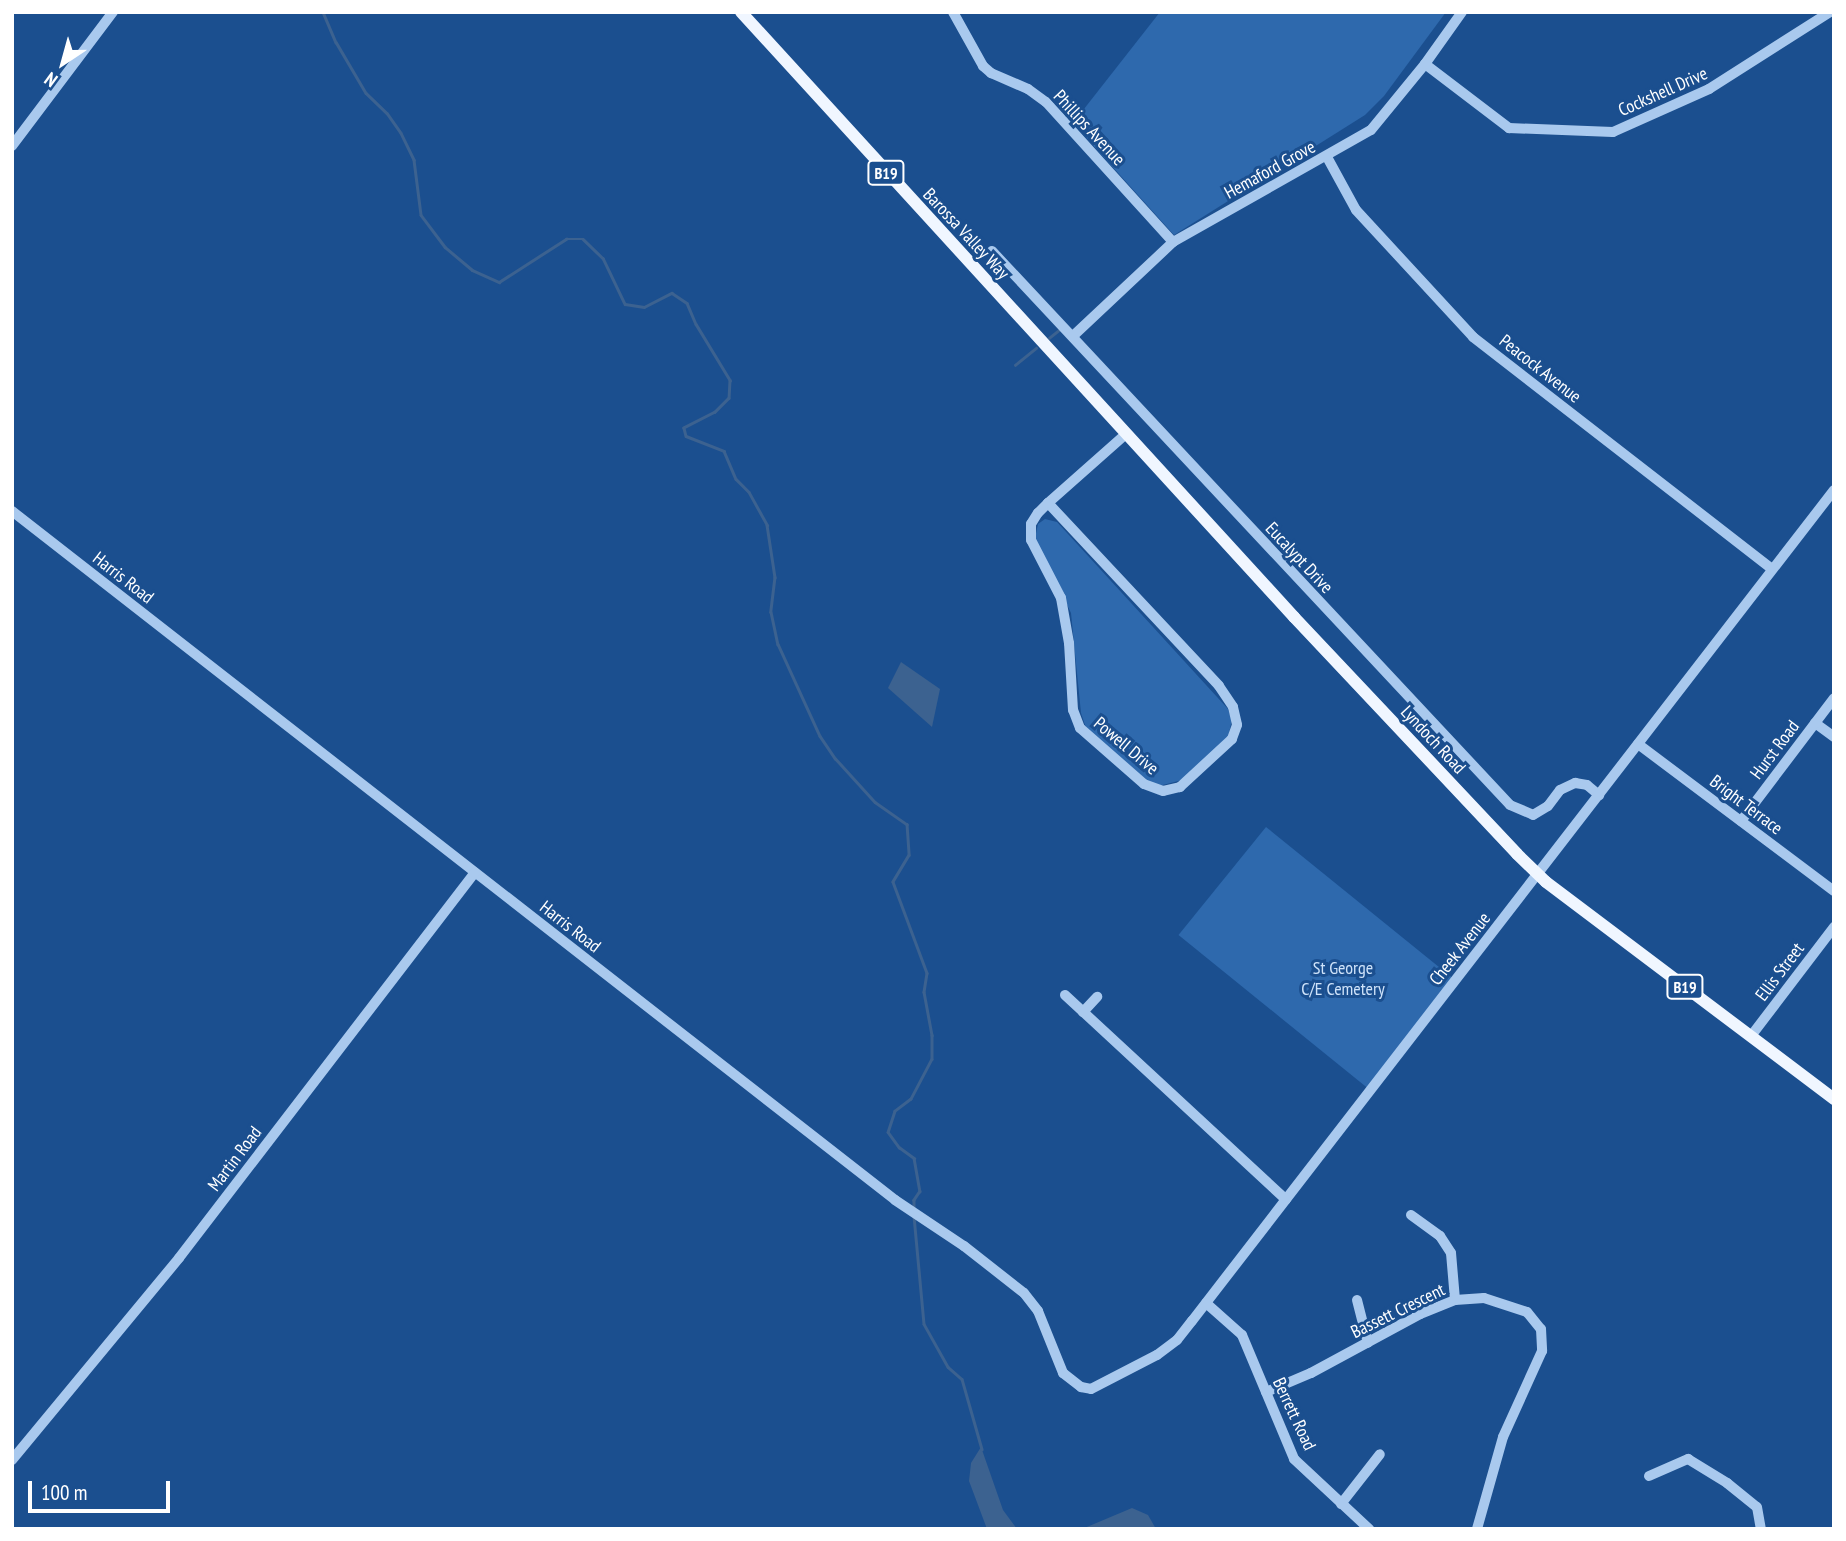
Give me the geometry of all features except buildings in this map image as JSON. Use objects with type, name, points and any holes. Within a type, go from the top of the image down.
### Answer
[{"type":"main road","name":"Barossa Valley Way","points":[[741,12],[1053,355]]},
{"type":"main road","name":"Lyndoch Road","points":[[1053,355],[1294,617],[1537,874],[1834,1099]]},
{"type":"street","points":[[12,146],[113,12]]},
{"type":"street","name":"Phillips Avenue","points":[[953,12],[983,65],[991,73],[1028,89],[1046,102],[1173,242]]},
{"type":"street","name":"Hemaford Grove","points":[[1073,336],[1173,242],[1371,130],[1425,64],[1462,12]]},
{"type":"street","name":"Cockshell Drive","points":[[1425,64],[1510,128],[1613,132],[1709,89],[1830,12]]},
{"type":"street","name":"Peacock Avenue","points":[[1327,157],[1356,210],[1473,337],[1772,569]]},
{"type":"street","name":"Eucalypt Drive","points":[[992,251],[1510,805],[1533,815],[1548,806],[1560,790],[1575,783],[1587,785],[1599,795]]},
{"type":"street","name":"Powell Drive","points":[[1048,503],[1219,687],[1233,707],[1237,725],[1232,739],[1180,787],[1163,791],[1144,784],[1080,728],[1073,710],[1069,643],[1061,598],[1031,540],[1031,524],[1048,503],[1126,434]]},
{"type":"street","name":"Cheek Avenue","points":[[1086,1388],[1157,1355],[1177,1339],[1834,490]]},
{"type":"street","name":"Harris Road","points":[[12,512],[912,1210],[1024,1293],[1038,1311],[1063,1373],[1086,1388]]},
{"type":"street","name":"Hurst Road","points":[[1741,821],[1834,698]]},
{"type":"street","points":[[1815,723],[1834,737]]},
{"type":"street","name":"Bright Terrace","points":[[1638,744],[1834,891]]},
{"type":"street","name":"Martin Road","points":[[12,1460],[179,1258],[475,872]]},
{"type":"street","name":"Ellis Street","points":[[1751,1036],[1834,927]]},
{"type":"street","points":[[1065,995],[1286,1200]]},
{"type":"street","points":[[1083,1012],[1097,997]]},
{"type":"street","points":[[1411,1215],[1440,1236],[1451,1253],[1455,1300]]},
{"type":"street","name":"Bassett Crescent","points":[[1266,1392],[1368,1343],[1420,1314],[1455,1300],[1484,1298],[1527,1312],[1538,1324],[1543,1340],[1542,1351],[1503,1437],[1477,1529]]},
{"type":"street","points":[[1357,1300],[1368,1343]]},
{"type":"street","name":"Berrett Road","points":[[1206,1303],[1242,1335],[1294,1458],[1369,1529]]},
{"type":"street","points":[[1340,1504],[1380,1454]]},
{"type":"street","points":[[1649,1476],[1688,1459],[1727,1483],[1756,1507],[1761,1529]]},
{"type":"green space","points":[[1160,12],[1446,12],[1384,96],[1365,115],[1174,235],[1073,123]]},
{"type":"green space","points":[[1045,519],[1057,522],[1228,709],[1232,720],[1228,737],[1182,780],[1159,786],[1148,781],[1086,728],[1081,713],[1071,613],[1035,538],[1038,524]]},
{"type":"green space","name":"St George C/E Cemetery","points":[[1266,827],[1456,981],[1368,1089],[1179,935]]},
{"type":"shaded area","points":[[901,662],[940,689],[932,727],[888,688]]},
{"type":"shaded area","points":[[981,1447],[1003,1510],[1017,1529],[987,1529],[969,1481],[971,1463]]},
{"type":"shaded area","points":[[1132,1508],[1148,1515],[1156,1529],[1082,1529]]},
{"type":"waterway","points":[[323,12],[336,42],[366,93],[387,113],[401,133],[414,160],[421,215],[445,247],[472,270],[499,282],[566,239],[583,239],[603,258],[625,304],[644,307],[672,293],[687,303],[696,324],[730,380],[729,398],[715,412],[684,428],[686,436],[724,451],[736,479],[749,492],[767,525],[775,577],[771,612],[778,644],[820,736],[835,758],[875,802],[907,824],[909,855],[893,882],[927,973],[924,992],[932,1035],[932,1059],[911,1099],[895,1111],[888,1132],[899,1147],[914,1158],[920,1191],[914,1200],[914,1210]]},
{"type":"waterway","points":[[1049,338],[1060,329]]},
{"type":"waterway","points":[[1015,365],[1036,348]]},
{"type":"waterway","points":[[914,1216],[924,1324],[948,1367],[962,1379],[982,1449]]}]
